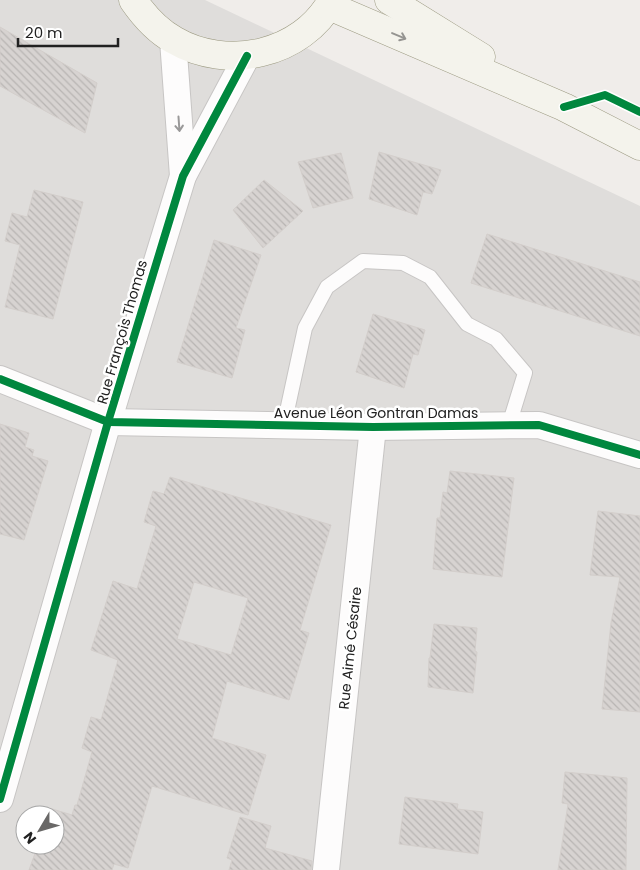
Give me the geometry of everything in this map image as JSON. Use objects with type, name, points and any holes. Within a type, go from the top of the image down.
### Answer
[{"type":"main road","points":[[133,0],[148,20],[173,40],[196,51],[222,56],[247,56],[271,50],[294,40],[313,24],[331,3],[564,107],[640,146]]},
{"type":"main road","points":[[389,0],[564,107]]},
{"type":"street","name":"Rue François Thomas","points":[[173,40],[183,176]]},
{"type":"street","name":"Rue François Thomas","points":[[0,799],[108,422],[183,176],[247,56]]},
{"type":"street","points":[[0,379],[108,422]]},
{"type":"street","name":"Avenue Léon Gontran Damas","points":[[108,422],[373,427],[540,425],[640,455]]},
{"type":"street","name":"Rue Aimé Césaire","points":[[326,870],[373,427]]},
{"type":"lane","points":[[284,425],[305,328],[327,286],[363,261],[403,263],[430,277],[467,324],[496,339],[525,373],[509,425]]},
{"type":"shaded area","points":[[0,0],[205,0],[640,206],[640,870],[0,870]]},
{"type":"building","points":[[0,27],[97,83],[85,133],[0,86]]},
{"type":"building","points":[[379,152],[441,170],[432,194],[423,192],[417,215],[369,199]]},
{"type":"building","points":[[341,153],[353,198],[313,208],[298,162]]},
{"type":"building","points":[[264,180],[303,211],[263,248],[233,210]]},
{"type":"building","points":[[34,190],[83,202],[53,319],[5,307],[20,245],[5,241],[12,213],[27,217]]},
{"type":"building","points":[[487,234],[640,282],[640,336],[471,283]]},
{"type":"building","points":[[214,240],[261,255],[236,328],[245,330],[232,378],[177,362]]},
{"type":"building","points":[[373,314],[425,330],[418,355],[413,354],[404,388],[356,372]]},
{"type":"building","points":[[0,424],[29,433],[25,447],[34,450],[32,456],[48,461],[24,540],[0,534]]},
{"type":"building","points":[[450,471],[514,478],[502,577],[433,569],[437,518],[440,518],[443,492],[447,493]]},
{"type":"building","points":[[170,477],[331,525],[300,630],[309,633],[289,700],[227,681],[212,738],[266,755],[248,815],[152,786],[128,868],[114,864],[112,870],[29,870],[34,855],[65,855],[65,813],[72,815],[75,805],[77,805],[92,752],[82,748],[91,717],[101,720],[118,660],[91,650],[113,581],[137,589],[156,526],[144,522],[153,491],[164,494]],"holes":[[[194,582],[248,598],[231,655],[177,639]]]},
{"type":"building","points":[[598,511],[640,516],[640,712],[602,709],[611,623],[620,577],[590,575]]},
{"type":"building","points":[[434,624],[477,628],[473,693],[428,687],[429,658]]},
{"type":"building","points":[[565,772],[627,778],[626,870],[558,870],[568,804],[562,803]]},
{"type":"building","points":[[405,797],[458,804],[457,809],[483,812],[478,854],[399,844]]},
{"type":"building","points":[[240,817],[271,826],[265,848],[312,861],[311,870],[229,870],[232,860],[227,858]]},
{"type":"cycle path","points":[[0,799],[108,422],[183,176],[247,56]]},
{"type":"cycle path","points":[[564,107],[605,95],[640,112]]},
{"type":"cycle path","points":[[0,379],[108,422],[373,427],[539,425],[640,455]]}]
